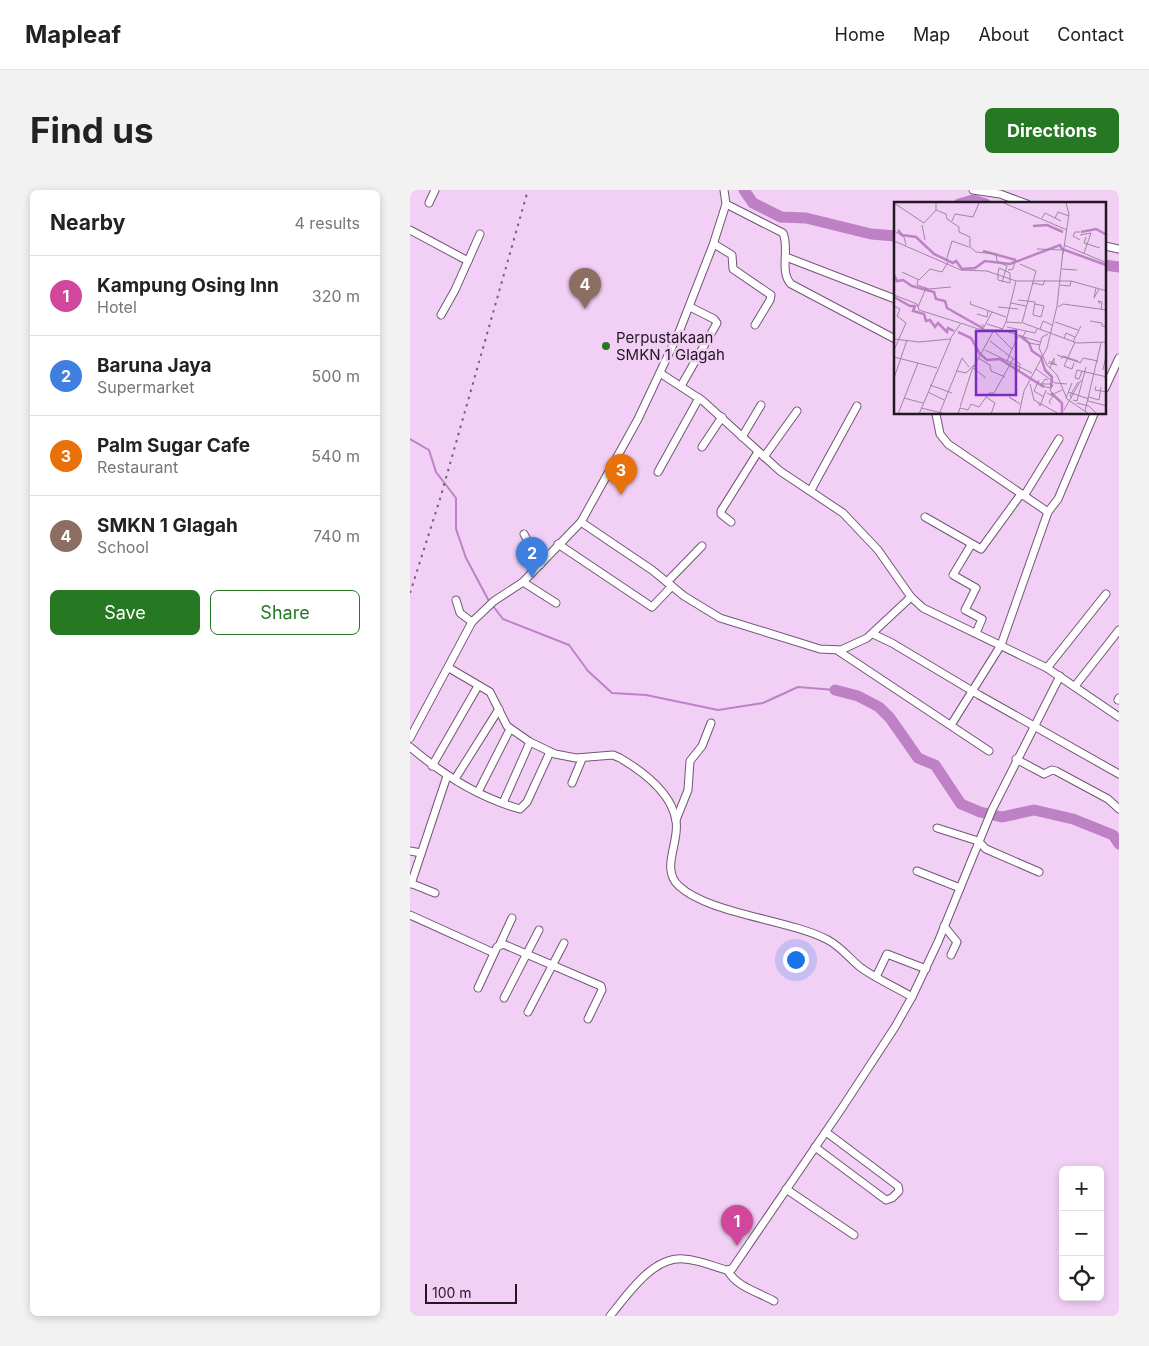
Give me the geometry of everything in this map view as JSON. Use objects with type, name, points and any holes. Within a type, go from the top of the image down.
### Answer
[{"type":"street","points":[[429,203],[435,190]]},
{"type":"street","points":[[410,738],[472,622],[494,601],[523,582],[581,522],[613,466],[660,373],[690,307],[714,244],[726,204],[724,190]]},
{"type":"street","points":[[973,190],[1000,194],[1022,202]]},
{"type":"street","points":[[726,204],[784,233],[786,276],[791,284],[894,336]]},
{"type":"street","points":[[410,230],[468,261]]},
{"type":"street","points":[[441,315],[480,234]]},
{"type":"street","points":[[714,244],[732,255],[733,269],[771,295],[755,325]]},
{"type":"street","points":[[1106,246],[1119,249]]},
{"type":"street","points":[[786,257],[894,299]]},
{"type":"street","points":[[681,386],[717,323],[714,319],[690,307]]},
{"type":"street","points":[[1106,386],[1119,358]]},
{"type":"street","points":[[660,373],[699,398],[722,417],[761,455],[835,506],[878,550],[911,597],[923,608],[1047,668],[1119,717]]},
{"type":"street","points":[[658,472],[699,398]]},
{"type":"street","points":[[742,437],[761,405]]},
{"type":"street","points":[[812,490],[858,406]]},
{"type":"street","points":[[731,522],[721,514],[721,511],[761,455],[797,411]]},
{"type":"street","points":[[936,415],[940,434],[948,444],[1048,512]]},
{"type":"street","points":[[951,725],[1001,645],[1048,512],[1062,490],[1094,415]]},
{"type":"street","points":[[702,447],[722,417]]},
{"type":"street","points":[[925,517],[978,549],[982,548],[1022,495],[1059,439]]},
{"type":"street","points":[[581,522],[640,560],[670,584],[720,618],[804,645],[836,650],[989,751]]},
{"type":"street","points":[[524,534],[540,565]]},
{"type":"street","points":[[558,544],[651,606],[657,605],[670,584],[702,546]]},
{"type":"street","points":[[971,544],[953,575],[976,588],[964,610],[982,619],[976,633]]},
{"type":"street","points":[[523,582],[556,603]]},
{"type":"street","points":[[1047,668],[1106,594]]},
{"type":"street","points":[[836,650],[873,634],[911,597]]},
{"type":"street","points":[[456,600],[460,613],[472,622]]},
{"type":"street","points":[[1075,686],[1119,630]]},
{"type":"street","points":[[873,634],[892,643],[973,692],[1119,774]]},
{"type":"street","points":[[449,668],[493,695],[502,719],[510,729],[530,742],[550,752],[582,759],[613,756],[622,759],[665,795],[676,820],[677,831],[670,869],[674,881],[682,889],[710,902],[800,929],[829,940],[843,950],[860,967],[912,998]]},
{"type":"street","points":[[728,1271],[732,1269],[896,1027],[926,968],[992,810],[1016,759],[1060,676]]},
{"type":"street","points":[[432,766],[478,686]]},
{"type":"street","points":[[456,779],[499,709]]},
{"type":"street","points":[[676,820],[688,790],[690,761],[702,746],[711,723]]},
{"type":"street","points":[[478,792],[510,729]]},
{"type":"street","points":[[502,803],[530,742]]},
{"type":"street","points":[[410,747],[447,776],[518,809],[523,808],[550,752]]},
{"type":"street","points":[[572,783],[582,759]]},
{"type":"street","points":[[1016,759],[1044,774],[1052,770],[1056,771],[1108,799],[1119,809]]},
{"type":"street","points":[[435,893],[410,883],[447,776]]},
{"type":"street","points":[[937,828],[978,841],[986,849],[1039,872]]},
{"type":"street","points":[[410,851],[421,853]]},
{"type":"street","points":[[917,871],[960,888]]},
{"type":"street","points":[[410,915],[494,953]]},
{"type":"street","points":[[478,988],[512,918]]},
{"type":"street","points":[[944,926],[957,942],[951,954]]},
{"type":"street","points":[[504,998],[538,930]]},
{"type":"street","points":[[528,1012],[564,943]]},
{"type":"street","points":[[500,944],[602,988],[588,1019]]},
{"type":"street","points":[[876,976],[887,954],[926,968]]},
{"type":"street","points":[[815,1147],[886,1200],[892,1198],[898,1191],[898,1186],[826,1132]]},
{"type":"street","points":[[786,1189],[854,1235]]},
{"type":"street","points":[[610,1316],[650,1271],[671,1259],[690,1259],[728,1271],[732,1278],[740,1284],[774,1301]]},
{"type":"waterway","points":[[744,190],[753,203],[781,217],[806,218],[871,234],[894,236]]},
{"type":"waterway","points":[[966,202],[973,200],[980,202]]},
{"type":"waterway","points":[[1106,265],[1119,267]]},
{"type":"waterway","points":[[410,439],[429,450],[436,472],[456,498],[456,529],[466,558],[490,603]]},
{"type":"waterway","points":[[493,606],[503,619],[569,645],[588,671],[612,693],[646,695],[718,710],[763,703],[798,687],[835,690]]},
{"type":"waterway","points":[[835,690],[858,696],[879,707],[890,718],[918,758],[935,765],[961,804],[980,812],[1002,817],[1034,810],[1073,819],[1113,835],[1119,844]]},
{"type":"railway","points":[[410,593],[440,499],[528,190]]},
{"type":"place","name":"SMKN 1 Glagah","points":[[585,309]]},
{"type":"place","name":"Perpustakaan SMKN 1 Glagah","points":[[606,346]]},
{"type":"place","name":"Palm Sugar Cafe","points":[[621,495]]},
{"type":"place","name":"Baruna Jaya","points":[[532,578]]},
{"type":"place","name":"Kampung Osing Inn","points":[[737,1246]]}]
